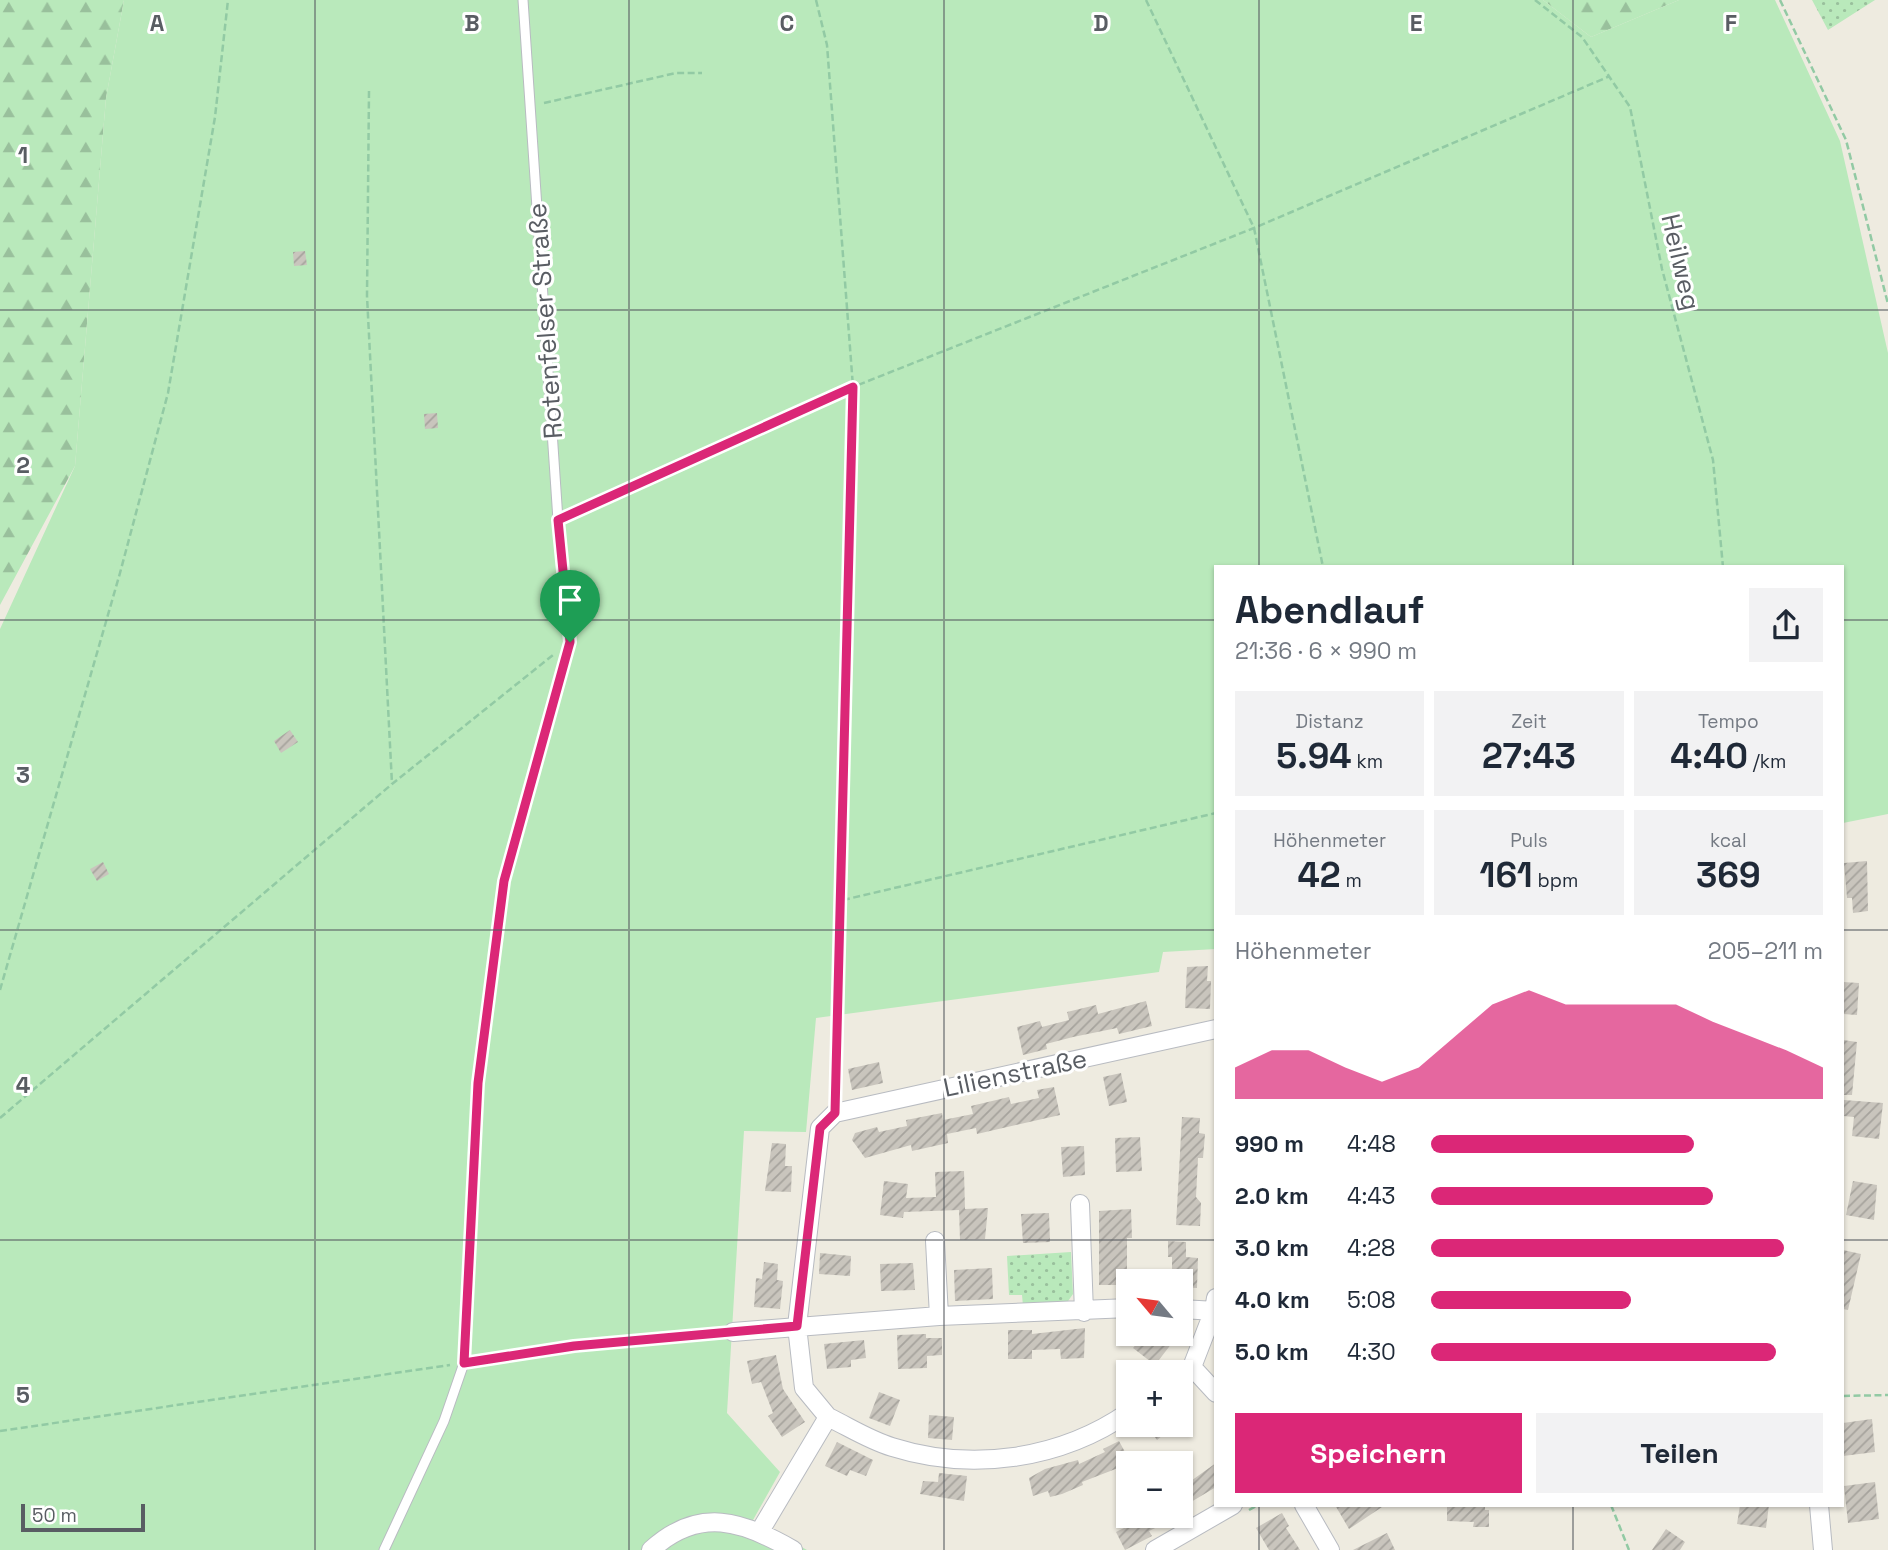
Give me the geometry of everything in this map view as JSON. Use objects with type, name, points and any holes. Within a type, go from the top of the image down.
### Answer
[{"type":"street","name":"Lilienstraße","points":[[835,1113],[1214,1029]]},
{"type":"street","points":[[835,1113],[820,1128],[797,1326],[804,1388],[828,1417],[891,1447],[936,1458],[976,1460],[1018,1458],[1067,1444],[1116,1421]]},
{"type":"street","points":[[1080,1204],[1084,1312]]},
{"type":"street","points":[[935,1241],[939,1316]]},
{"type":"street","points":[[1194,1308],[1214,1306]]},
{"type":"street","points":[[733,1332],[939,1316],[1116,1309]]},
{"type":"street","points":[[1191,1360],[1214,1310]]},
{"type":"street","points":[[1193,1375],[1214,1391]]},
{"type":"street","points":[[760,1531],[828,1417]]},
{"type":"street","points":[[1155,1550],[1230,1507]]},
{"type":"street","points":[[1305,1507],[1330,1550]]},
{"type":"street","points":[[1819,1507],[1823,1550]]},
{"type":"street","points":[[651,1550],[666,1536],[698,1523],[743,1525],[760,1531],[793,1550]]},
{"type":"lane","name":"Rotenfelser Straße","points":[[523,0],[558,520],[570,642]]},
{"type":"lane","points":[[384,1550],[444,1420],[464,1363],[478,1083],[504,881],[570,642]]},
{"type":"path","points":[[0,990],[120,573],[168,393],[215,117],[228,0]]},
{"type":"path","points":[[816,0],[827,46],[853,387],[843,900],[835,1113]]},
{"type":"path","points":[[1146,0],[1254,228],[1323,565]]},
{"type":"path","name":"Heilweg","points":[[1535,0],[1582,37],[1630,107],[1662,269],[1713,460],[1723,565]]},
{"type":"path","points":[[1780,0],[1846,140],[1888,304]]},
{"type":"path","points":[[530,106],[676,73],[702,73]]},
{"type":"path","points":[[558,520],[853,387],[1254,228],[1611,76]]},
{"type":"path","points":[[369,91],[367,296],[392,784]]},
{"type":"path","points":[[0,1118],[392,784],[570,642]]},
{"type":"path","points":[[843,900],[1214,813]]},
{"type":"path","points":[[0,1431],[574,1346],[733,1332]]},
{"type":"path","points":[[1844,1396],[1888,1395]]},
{"type":"path","points":[[1612,1507],[1629,1550]]},
{"type":"green space","points":[[0,0],[124,0],[106,98],[75,466],[0,605]]},
{"type":"green space","points":[[124,0],[1543,0],[1591,37],[1679,0],[1775,0],[1840,141],[1888,353],[1888,814],[1844,823],[1844,565],[1214,565],[1214,949],[1163,952],[1159,972],[816,1018],[806,1132],[744,1131],[727,1413],[780,1472],[753,1520],[807,1550],[0,1550],[0,629],[75,466],[106,98]]},
{"type":"green space","points":[[1543,0],[1679,0],[1591,37]]},
{"type":"green space","points":[[1812,0],[1875,0],[1828,30]]},
{"type":"green space","points":[[1071,1252],[1073,1294],[1066,1304],[1023,1306],[1022,1295],[1009,1295],[1007,1256]]},
{"type":"building","points":[[305,251],[307,265],[294,266],[293,252]]},
{"type":"building","points":[[437,413],[438,428],[425,429],[424,414]]},
{"type":"building","points":[[290,730],[298,742],[281,753],[274,741]]},
{"type":"building","points":[[1867,861],[1868,911],[1853,913],[1852,898],[1847,898],[1844,863]]},
{"type":"building","points":[[103,862],[109,874],[97,881],[90,869]]},
{"type":"building","points":[[1208,966],[1207,981],[1211,981],[1210,1009],[1185,1008],[1187,967]]},
{"type":"building","points":[[1844,982],[1859,983],[1857,1015],[1844,1014]]},
{"type":"building","points":[[1146,1001],[1152,1026],[1119,1034],[1117,1028],[1073,1037],[1046,1044],[1047,1049],[1023,1055],[1017,1027],[1040,1021],[1042,1027],[1069,1020],[1067,1012],[1096,1005],[1098,1014]]},
{"type":"building","points":[[1844,1040],[1857,1042],[1852,1095],[1844,1095]]},
{"type":"building","points":[[879,1062],[883,1083],[852,1090],[848,1069]]},
{"type":"building","points":[[1121,1073],[1127,1102],[1109,1106],[1103,1077]]},
{"type":"building","points":[[1054,1087],[1060,1115],[977,1134],[976,1128],[947,1134],[948,1143],[912,1151],[911,1145],[865,1158],[852,1140],[855,1133],[877,1127],[879,1132],[907,1126],[906,1120],[942,1113],[943,1120],[973,1114],[971,1106],[1009,1097],[1011,1104],[1039,1098],[1037,1090]]},
{"type":"building","points":[[1844,1100],[1883,1103],[1879,1139],[1852,1136],[1854,1117],[1844,1116]]},
{"type":"building","points":[[1182,1117],[1200,1118],[1199,1133],[1205,1134],[1203,1158],[1198,1158],[1196,1197],[1201,1203],[1200,1226],[1176,1225]]},
{"type":"building","points":[[1140,1137],[1142,1171],[1116,1172],[1115,1138]]},
{"type":"building","points":[[772,1143],[786,1144],[785,1166],[792,1166],[791,1192],[765,1191]]},
{"type":"building","points":[[1084,1146],[1085,1175],[1063,1177],[1061,1147]]},
{"type":"building","points":[[964,1171],[965,1209],[988,1208],[985,1239],[960,1240],[959,1210],[904,1212],[903,1218],[880,1215],[884,1181],[908,1184],[906,1198],[936,1197],[935,1172]]},
{"type":"building","points":[[1853,1181],[1877,1185],[1874,1220],[1846,1215]]},
{"type":"building","points":[[1131,1209],[1132,1238],[1127,1238],[1127,1269],[1116,1269],[1116,1285],[1099,1285],[1099,1211]]},
{"type":"building","points":[[1049,1213],[1050,1242],[1023,1243],[1021,1214]]},
{"type":"building","points":[[1168,1241],[1186,1242],[1186,1257],[1198,1258],[1197,1288],[1194,1288],[1194,1269],[1172,1269],[1172,1257],[1168,1257]]},
{"type":"building","points":[[1844,1250],[1861,1254],[1848,1310],[1844,1309]]},
{"type":"building","points":[[820,1253],[851,1256],[850,1276],[819,1274]]},
{"type":"building","points":[[764,1262],[778,1264],[777,1280],[783,1281],[780,1309],[754,1307],[756,1278],[762,1279]]},
{"type":"building","points":[[913,1263],[915,1290],[881,1291],[880,1264]]},
{"type":"building","points":[[992,1268],[993,1299],[955,1301],[954,1270]]},
{"type":"building","points":[[1085,1328],[1084,1358],[1061,1359],[1060,1349],[1032,1350],[1032,1359],[1008,1359],[1008,1330],[1032,1330],[1032,1334]]},
{"type":"building","points":[[926,1334],[926,1338],[942,1338],[942,1355],[927,1356],[927,1368],[898,1369],[897,1335]]},
{"type":"building","points":[[864,1340],[866,1358],[851,1360],[851,1367],[827,1369],[824,1344]]},
{"type":"building","points":[[1170,1346],[1159,1360],[1149,1360],[1133,1348]]},
{"type":"building","points":[[776,1355],[783,1389],[805,1422],[782,1437],[768,1416],[773,1413],[761,1382],[752,1384],[747,1361]]},
{"type":"building","points":[[879,1392],[900,1400],[890,1426],[869,1418]]},
{"type":"building","points":[[929,1415],[954,1417],[952,1440],[928,1438]]},
{"type":"building","points":[[1872,1419],[1875,1452],[1844,1456],[1844,1423]]},
{"type":"building","points":[[1119,1441],[1124,1451],[1116,1451],[1116,1469],[1082,1482],[1083,1485],[1062,1494],[1050,1497],[1048,1491],[1033,1496],[1029,1478],[1045,1469],[1078,1460],[1079,1464],[1105,1452],[1103,1449]]},
{"type":"building","points":[[837,1442],[873,1460],[866,1476],[850,1470],[847,1476],[825,1466]]},
{"type":"building","points":[[1214,1464],[1214,1488],[1193,1501],[1193,1479]]},
{"type":"building","points":[[939,1473],[967,1476],[964,1501],[920,1494],[923,1481],[938,1482]]},
{"type":"building","points":[[1875,1482],[1879,1519],[1848,1523],[1844,1486]]},
{"type":"building","points":[[1336,1507],[1382,1507],[1349,1529]]},
{"type":"building","points":[[1447,1507],[1485,1507],[1485,1510],[1489,1510],[1489,1527],[1473,1527],[1474,1522],[1447,1521]]},
{"type":"building","points":[[1740,1507],[1769,1507],[1766,1528],[1737,1524]]},
{"type":"building","points":[[1282,1513],[1289,1526],[1286,1528],[1300,1550],[1269,1550],[1256,1528]]},
{"type":"building","points":[[1124,1528],[1155,1528],[1149,1531],[1152,1536],[1125,1550],[1116,1532]]},
{"type":"building","points":[[1666,1529],[1685,1542],[1680,1550],[1652,1550]]},
{"type":"building","points":[[1387,1533],[1395,1550],[1353,1550]]},
{"type":"route","points":[[853,387],[843,900],[835,1113],[820,1128],[797,1326],[574,1346],[464,1363],[478,1083],[504,881],[570,642],[558,520],[853,387]]}]
